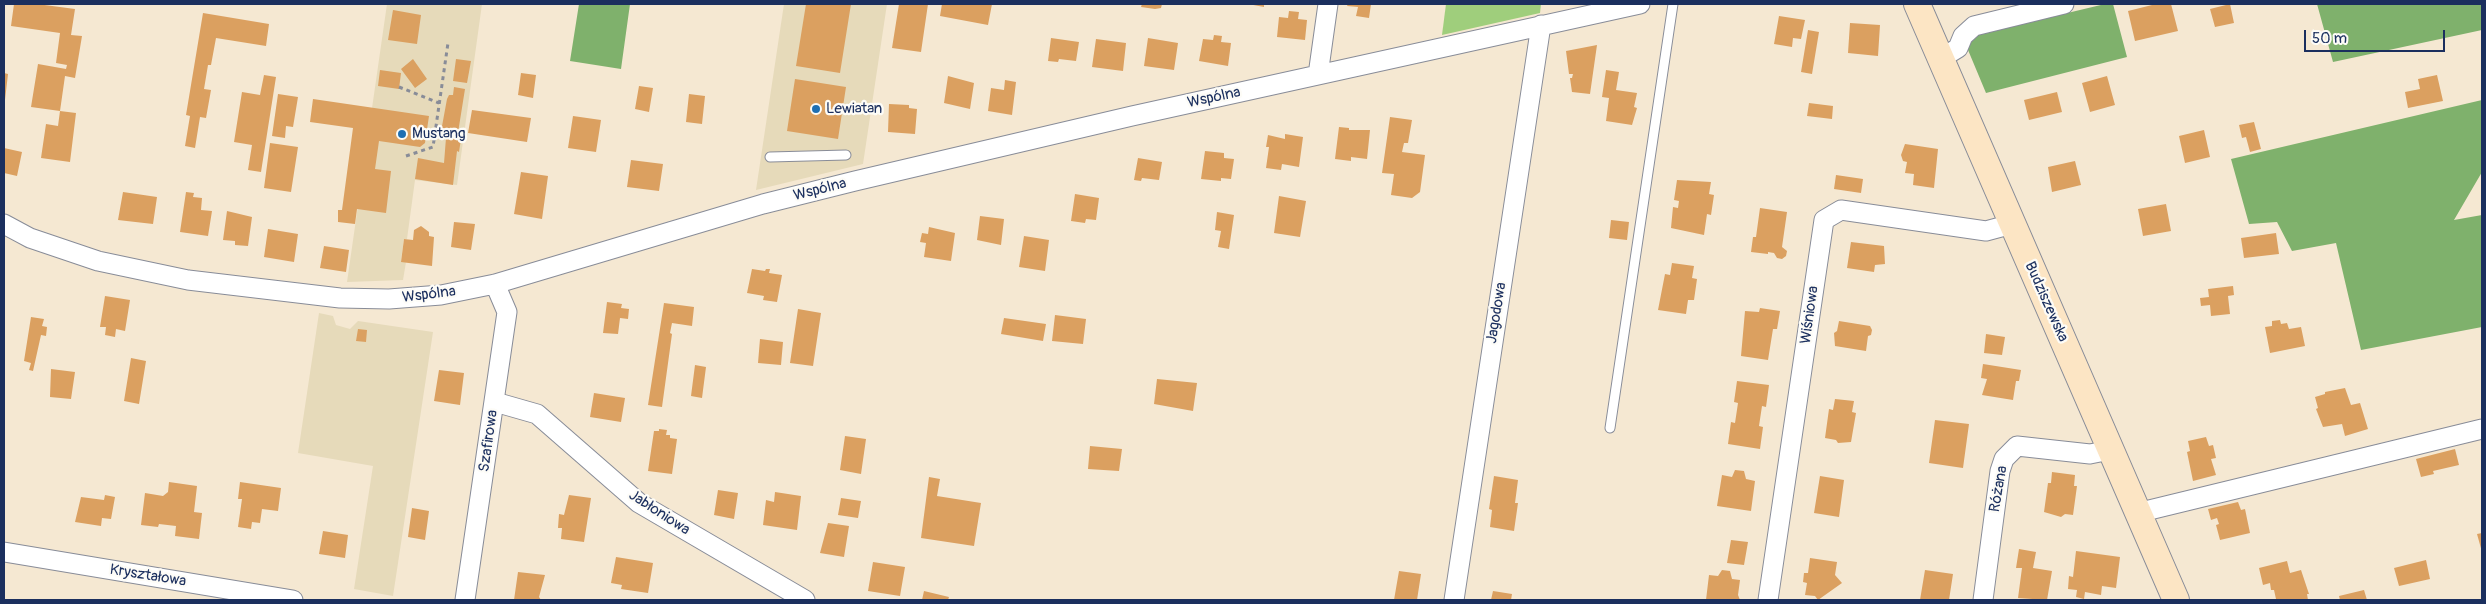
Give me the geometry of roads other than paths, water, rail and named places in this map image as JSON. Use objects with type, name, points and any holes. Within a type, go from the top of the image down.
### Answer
[{"type":"street","points":[[1318,75],[1328,4]]},
{"type":"street","name":"Wspólna","points":[[4,224],[30,238],[98,261],[188,280],[340,298],[389,299],[441,295],[495,284],[763,204],[845,183],[1640,4]]},
{"type":"street","name":"Budziszewska","points":[[1917,4],[2176,600]]},
{"type":"street","points":[[1940,59],[1958,48],[1963,36],[1974,26],[2064,4]]},
{"type":"street","name":"Jagodowa","points":[[1454,600],[1541,25]]},
{"type":"street","name":"Wiśniowa","points":[[1768,600],[1824,220],[1841,210],[1986,231],[2012,224]]},
{"type":"street","name":"Szafirowa","points":[[466,600],[507,312],[495,284]]},
{"type":"street","name":"Jabłoniowa","points":[[495,402],[537,414],[639,504],[805,600]]},
{"type":"street","points":[[2138,513],[2482,429]]},
{"type":"street","name":"Różana","points":[[1983,600],[2000,471],[2004,459],[2017,446],[2090,454],[2110,450]]},
{"type":"street","name":"Kryształowa","points":[[4,552],[293,600]]},
{"type":"lane","points":[[1610,428],[1673,4]]},
{"type":"lane","points":[[770,157],[846,155]]},
{"type":"place","name":"Lewiatan","points":[[816,109]]},
{"type":"place","name":"Mustang","points":[[402,134]]}]
